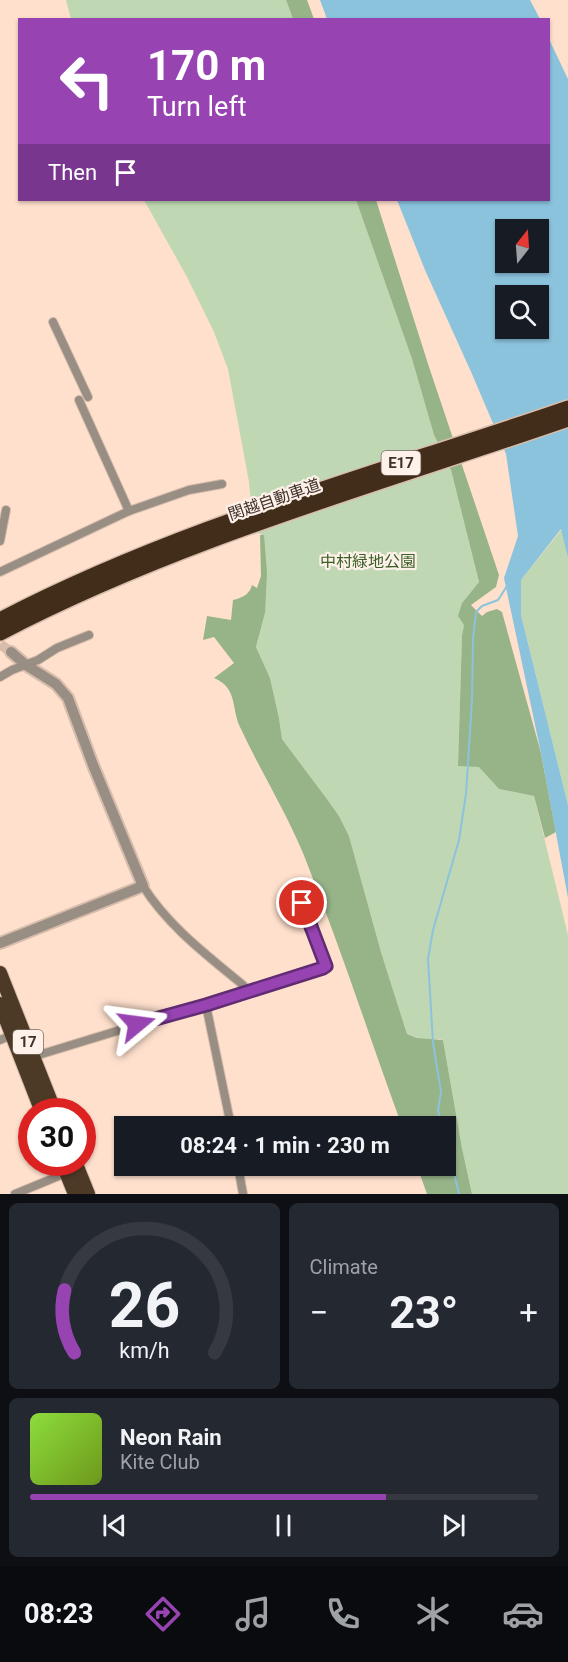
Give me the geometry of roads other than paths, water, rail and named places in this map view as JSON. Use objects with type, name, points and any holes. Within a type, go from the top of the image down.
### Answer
[{"type":"highway","name":"関越自動車道","points":[[0,633],[235,525],[328,487],[568,408]]},
{"type":"highway","name":"関越自動車道","points":[[0,620],[111,568],[235,525],[301,508],[568,419]]},
{"type":"highway","name":"17","points":[[0,973],[12,1035]]},
{"type":"highway","name":"17","points":[[0,1004],[12,1035],[28,1058],[48,1098]]},
{"type":"highway","name":"17","points":[[28,1058],[38,1098]]},
{"type":"highway","points":[[70,1176],[75,1194]]},
{"type":"highway","points":[[75,1176],[88,1194]]},
{"type":"street","points":[[53,321],[88,397]]},
{"type":"street","points":[[79,400],[129,511]]},
{"type":"street","points":[[0,572],[129,511],[189,490],[222,484]]},
{"type":"street","points":[[0,541],[6,510]]},
{"type":"street","points":[[0,677],[57,648],[89,635]]},
{"type":"street","points":[[11,652],[26,665],[56,684],[68,698],[143,886],[165,916],[247,991]]},
{"type":"street","points":[[0,943],[143,886]]},
{"type":"street","points":[[28,1058],[323,968],[326,966],[302,903]]},
{"type":"street","points":[[206,1005],[229,1116]]},
{"type":"street","points":[[15,1194],[49,1176]]},
{"type":"street","points":[[240,1176],[243,1194]]},
{"type":"water","points":[[320,0],[530,0],[539,18],[327,18]]},
{"type":"water","points":[[550,41],[568,79],[568,558],[561,529],[521,580],[521,615],[568,805],[568,898],[541,753],[504,578],[518,536],[506,454],[425,270],[397,201],[550,201]]},
{"type":"waterway","points":[[440,1116],[438,1110],[441,1092],[433,1043],[428,959],[433,930],[459,840],[466,794],[476,612],[482,606],[498,600],[507,586]]},
{"type":"waterway","points":[[455,1176],[459,1194]]},
{"type":"tunnel","points":[[0,644],[11,652]]},
{"type":"park label","name":"中村緑地公園","points":[[368,561]]}]
